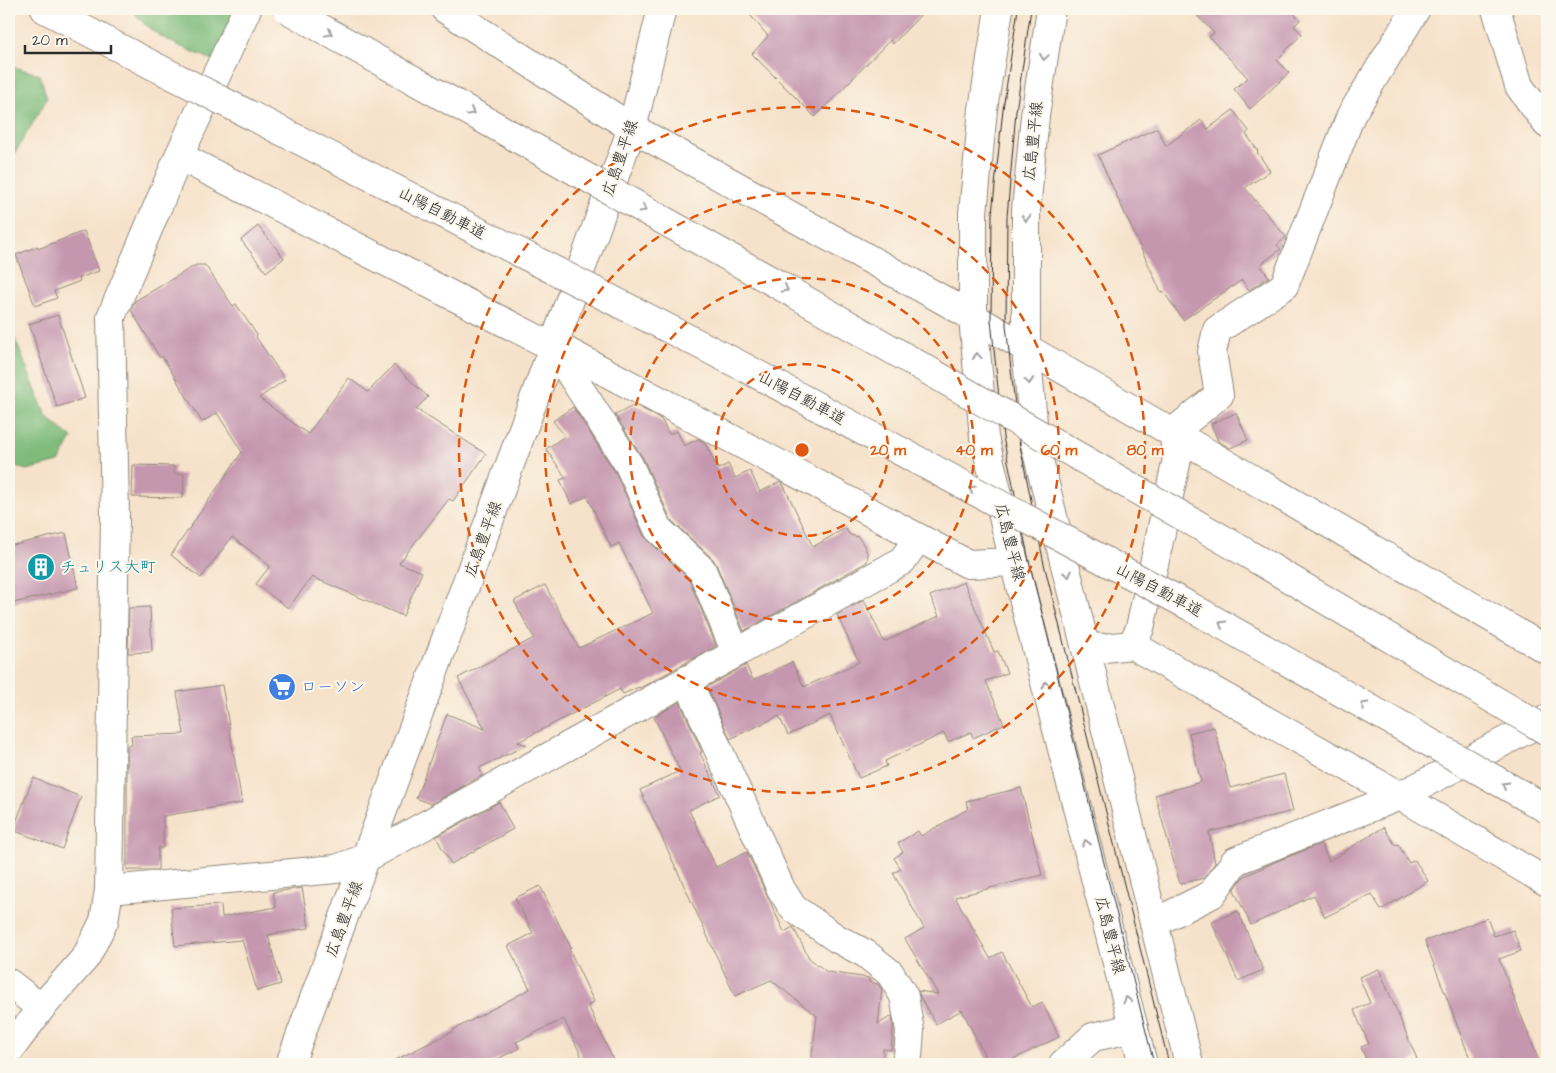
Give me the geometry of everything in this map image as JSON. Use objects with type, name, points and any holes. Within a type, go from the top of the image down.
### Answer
[{"type":"main road","name":"山陽自動車道","points":[[45,9],[738,364],[1191,606],[1547,809]]},
{"type":"main road","points":[[9,1051],[41,1008],[86,957],[104,920],[109,890],[115,516],[111,316],[179,156],[247,9]]},
{"type":"main road","points":[[287,9],[800,297],[1192,521],[1547,731]]},
{"type":"main road","points":[[445,9],[632,128],[947,302],[1547,650]]},
{"type":"main road","name":"広島豊平線","points":[[290,1064],[632,128],[662,9]]},
{"type":"main road","name":"広島豊平線","points":[[999,9],[983,109],[973,212],[973,318],[984,437],[1014,562],[1143,1064]]},
{"type":"main road","name":"広島豊平線","points":[[1051,9],[1035,116],[1026,210],[1026,348],[1035,444],[1189,1064]]},
{"type":"main road","points":[[1173,432],[1219,395],[1212,352],[1217,330],[1284,286],[1351,115],[1416,9]]},
{"type":"main road","points":[[1496,9],[1519,86],[1547,124]]},
{"type":"main road","points":[[179,156],[553,347],[564,350],[968,564],[1014,562]]},
{"type":"main road","points":[[553,347],[629,465],[658,529],[702,570],[736,652]]},
{"type":"main road","points":[[1132,645],[1140,628],[1177,459],[1173,432]]},
{"type":"main road","points":[[109,890],[336,869],[366,858],[902,561],[918,538]]},
{"type":"main road","points":[[1086,647],[1104,648],[1132,645],[1400,796],[1547,882]]},
{"type":"main road","points":[[687,680],[782,889],[793,908],[836,938],[866,954],[890,973],[904,996],[910,1031],[908,1056],[905,1064]]},
{"type":"main road","points":[[1154,923],[1212,894],[1235,861],[1400,796],[1547,719]]},
{"type":"main road","points":[[9,983],[41,1008]]},
{"type":"main road","points":[[1062,1064],[1093,1038],[1134,1028]]},
{"type":"green space","points":[[134,9],[240,9],[213,60],[180,46],[157,33],[139,18]]},
{"type":"green space","points":[[9,65],[40,75],[47,99],[9,163]]},
{"type":"green space","points":[[9,324],[46,416],[72,438],[59,462],[27,470],[9,465]]},
{"type":"building","points":[[745,9],[926,9],[893,44],[890,40],[815,117],[752,54],[768,36]]},
{"type":"building","points":[[1191,9],[1290,9],[1300,20],[1294,26],[1302,34],[1277,60],[1289,73],[1250,109],[1234,89],[1248,78],[1209,37],[1214,33]]},
{"type":"building","points":[[1233,110],[1249,131],[1246,134],[1270,171],[1245,188],[1286,237],[1277,245],[1281,249],[1260,265],[1269,277],[1249,290],[1242,280],[1183,320],[1163,291],[1161,292],[1098,155],[1157,128],[1166,146],[1201,120],[1208,129]]},
{"type":"building","points":[[258,226],[284,258],[266,272],[241,240]]},
{"type":"building","points":[[84,231],[99,271],[79,278],[80,281],[54,291],[57,298],[35,306],[16,255],[38,246],[38,249]]},
{"type":"building","points":[[196,265],[205,265],[233,306],[236,304],[285,380],[259,398],[308,434],[349,378],[368,392],[394,365],[428,397],[416,409],[486,454],[453,501],[449,499],[399,563],[422,572],[403,616],[312,577],[288,608],[256,584],[270,566],[232,537],[201,578],[171,555],[242,452],[217,413],[202,422],[162,356],[160,358],[131,310],[135,301]]},
{"type":"building","points":[[58,315],[85,398],[57,407],[29,324]]},
{"type":"building","points":[[635,405],[661,419],[669,434],[677,431],[684,446],[698,439],[705,443],[718,469],[728,464],[735,478],[750,471],[760,492],[780,482],[783,484],[813,547],[845,528],[850,535],[858,537],[864,545],[868,555],[867,562],[744,631],[716,564],[671,520],[643,458],[615,415]]},
{"type":"building","points":[[573,407],[615,472],[644,536],[689,579],[716,646],[640,688],[623,694],[620,689],[518,742],[527,745],[479,768],[483,775],[431,804],[416,798],[447,714],[485,729],[458,678],[534,638],[514,601],[545,585],[579,648],[653,613],[619,543],[611,547],[587,496],[571,504],[560,480],[566,478],[546,449],[565,436],[553,421]]},
{"type":"building","points":[[1236,413],[1248,440],[1230,448],[1218,441],[1211,424]]},
{"type":"building","points":[[133,465],[174,466],[174,474],[184,474],[183,498],[132,497]]},
{"type":"building","name":"チュリス大町","points":[[66,533],[78,588],[9,604],[9,546]]},
{"type":"building","points":[[964,582],[994,652],[998,651],[1007,673],[986,681],[1004,724],[973,738],[971,732],[948,742],[944,733],[885,761],[887,766],[859,778],[830,715],[788,735],[779,716],[730,739],[707,687],[746,665],[753,680],[792,662],[804,687],[859,662],[837,615],[864,600],[884,642],[939,616],[930,596]]},
{"type":"building","points":[[150,607],[152,652],[128,653],[129,608]]},
{"type":"building","points":[[222,685],[242,803],[163,816],[163,848],[158,848],[158,870],[127,870],[127,746],[132,745],[131,736],[184,734],[177,692]]},
{"type":"building","points":[[680,702],[702,752],[700,753],[720,795],[689,810],[716,867],[747,852],[784,932],[793,927],[809,958],[827,972],[869,978],[869,982],[878,984],[882,990],[878,1024],[892,1016],[893,1027],[891,1050],[883,1049],[883,1064],[811,1064],[817,1016],[771,980],[735,996],[640,790],[680,771],[654,717]]},
{"type":"building","points":[[1214,727],[1230,788],[1284,774],[1293,811],[1209,832],[1215,863],[1204,878],[1180,884],[1155,795],[1201,782],[1189,733]]},
{"type":"building","points":[[33,778],[81,797],[62,849],[13,830]]},
{"type":"building","points":[[1021,788],[1042,875],[955,897],[990,958],[1002,952],[1032,1007],[1042,1002],[1059,1037],[1003,1064],[989,1064],[962,1010],[936,1024],[920,997],[918,991],[938,994],[905,939],[924,928],[893,873],[901,869],[894,858],[903,852],[898,843],[918,831],[921,836],[968,809],[966,801]]},
{"type":"building","points":[[499,802],[513,829],[451,864],[436,837]]},
{"type":"building","points":[[1384,827],[1395,845],[1398,844],[1409,863],[1415,860],[1428,881],[1381,910],[1372,894],[1325,917],[1314,895],[1251,925],[1234,890],[1243,877],[1321,844],[1329,861]]},
{"type":"building","points":[[540,886],[571,948],[569,949],[594,1002],[588,1005],[615,1064],[585,1064],[564,1019],[516,1042],[519,1048],[488,1064],[387,1064],[454,1031],[530,989],[508,946],[533,933],[515,898]]},
{"type":"building","points":[[302,888],[309,928],[268,935],[281,984],[257,991],[242,940],[175,946],[171,908],[221,905],[222,917],[276,907],[273,892]]},
{"type":"building","points":[[1238,911],[1263,970],[1238,981],[1212,922]]},
{"type":"building","points":[[1487,918],[1494,936],[1513,930],[1521,951],[1499,959],[1540,1064],[1472,1064],[1425,941]]},
{"type":"building","points":[[1379,969],[1417,1059],[1405,1064],[1368,1064],[1361,1047],[1369,1044],[1354,1010],[1370,1003],[1359,977]]},
{"type":"tram line","points":[[1018,9],[1003,109],[992,214],[991,320],[1003,437],[1029,561],[1154,1064]]},
{"type":"tram line","points":[[1031,9],[1016,111],[1007,217],[1006,325],[1019,441],[1044,564],[1169,1064]]},
{"type":"place","name":"チュリス大町","points":[[41,567]]},
{"type":"place","name":"ローソン","points":[[282,687]]}]
